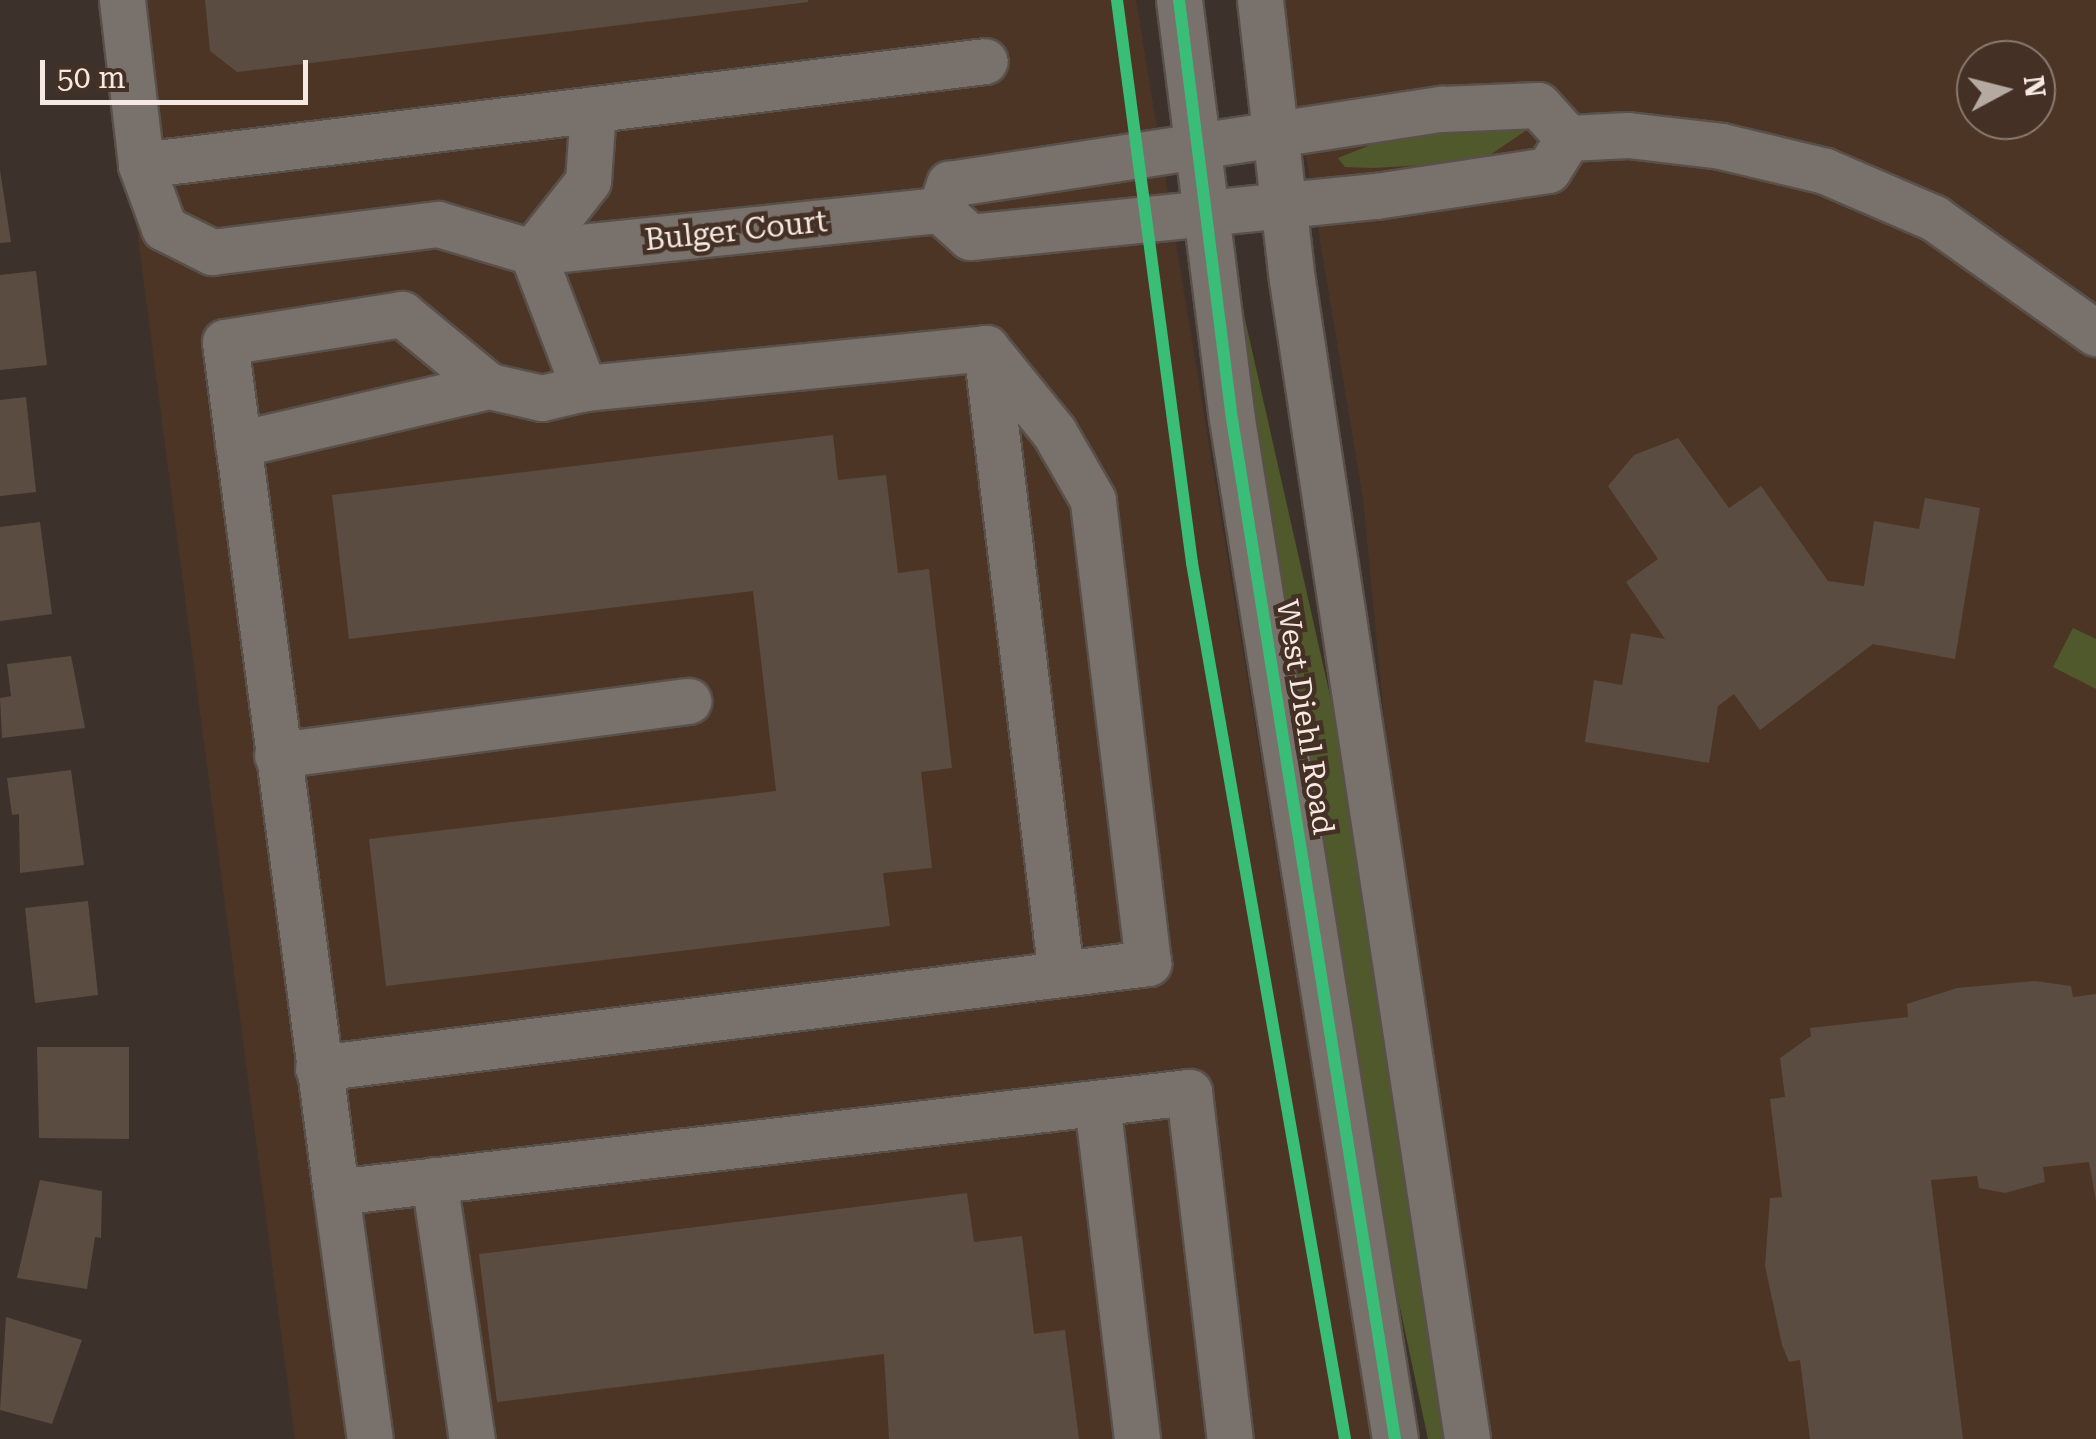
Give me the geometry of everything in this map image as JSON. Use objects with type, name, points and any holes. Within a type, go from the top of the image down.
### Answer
[{"type":"street","points":[[122,0],[141,165],[164,228],[212,252],[438,224],[532,252]]},
{"type":"street","name":"West Diehl Road","points":[[1179,0],[1202,209],[1395,1439]]},
{"type":"street","name":"West Diehl Road","points":[[1260,0],[1284,202],[1467,1439]]},
{"type":"street","points":[[141,165],[985,61]]},
{"type":"street","points":[[1494,103],[1538,104],[1568,138],[1548,170],[1284,202],[970,237],[940,210],[949,184],[1494,103]]},
{"type":"street","points":[[532,252],[588,181],[594,109]]},
{"type":"street","points":[[1568,138],[1628,135],[1721,146],[1826,171],[1934,218],[2096,334]]},
{"type":"street","name":"Bulger Court","points":[[532,252],[940,210]]},
{"type":"street","points":[[532,252],[584,388]]},
{"type":"street","points":[[370,1439],[225,342],[402,314],[489,386]]},
{"type":"street","points":[[238,444],[489,386],[542,398],[584,388],[986,348]]},
{"type":"street","points":[[986,348],[1061,974]]},
{"type":"street","points":[[318,1068],[1148,962],[1093,500],[1054,432],[986,348]]},
{"type":"street","points":[[277,754],[688,701]]},
{"type":"street","points":[[336,1192],[1189,1092],[1230,1439]]},
{"type":"street","points":[[1097,1102],[1138,1439]]},
{"type":"street","points":[[434,1180],[472,1439]]},
{"type":"shaded area","points":[[107,0],[1136,0],[1372,1439],[295,1439]]},
{"type":"shaded area","points":[[1280,0],[2096,0],[2096,1439],[1485,1439],[1393,810],[1363,498]]},
{"type":"green space","points":[[1534,125],[1490,155],[1457,163],[1345,167],[1338,158],[1400,133]]},
{"type":"green space","points":[[1237,284],[1357,815],[1447,1439],[1428,1439],[1371,1172],[1268,539]]},
{"type":"green space","points":[[2073,628],[2096,639],[2096,689],[2053,667]]},
{"type":"building","points":[[205,0],[808,2],[237,72],[210,51]]},
{"type":"building","points":[[0,170],[11,242],[0,243]]},
{"type":"building","points":[[36,271],[47,365],[0,370],[0,275]]},
{"type":"building","points":[[26,397],[36,492],[0,496],[0,400]]},
{"type":"building","points":[[833,435],[838,480],[886,475],[898,573],[929,569],[952,768],[921,772],[932,868],[883,873],[890,926],[386,986],[369,839],[776,791],[753,591],[349,639],[332,495]]},
{"type":"building","points":[[1678,438],[1729,508],[1761,486],[1828,581],[1864,586],[1874,521],[1919,529],[1925,498],[1980,508],[1955,659],[1873,644],[1760,730],[1734,694],[1718,706],[1709,763],[1585,742],[1594,680],[1622,685],[1631,633],[1665,639],[1626,582],[1658,559],[1608,486],[1634,455]]},
{"type":"building","points":[[40,522],[52,614],[0,621],[0,527]]},
{"type":"building","points":[[71,656],[85,728],[2,738],[0,698],[11,696],[7,664]]},
{"type":"building","points":[[71,770],[84,865],[20,873],[19,814],[12,815],[7,778]]},
{"type":"building","points":[[88,901],[98,995],[35,1003],[25,908]]},
{"type":"building","points":[[2035,981],[2071,986],[2073,997],[2096,994],[2096,1201],[2089,1162],[2043,1167],[2045,1182],[2005,1193],[1979,1188],[1977,1176],[1931,1180],[1963,1439],[1810,1439],[1800,1360],[1789,1362],[1782,1345],[1765,1266],[1770,1198],[1782,1197],[1770,1099],[1785,1097],[1780,1058],[1811,1036],[1810,1028],[1908,1017],[1907,1004],[1957,988]]},
{"type":"building","points":[[37,1047],[129,1047],[129,1139],[39,1138]]},
{"type":"building","points":[[40,1180],[102,1191],[101,1238],[95,1237],[87,1289],[17,1278]]},
{"type":"building","points":[[967,1193],[974,1242],[1022,1236],[1034,1334],[1065,1330],[1079,1439],[889,1439],[884,1354],[497,1402],[479,1254]]},
{"type":"building","points":[[6,1317],[82,1340],[52,1424],[0,1410]]},
{"type":"cycle path","points":[[1117,0],[1192,563],[1345,1439]]},
{"type":"cycle path","points":[[1179,0],[1232,419],[1395,1439]]}]
